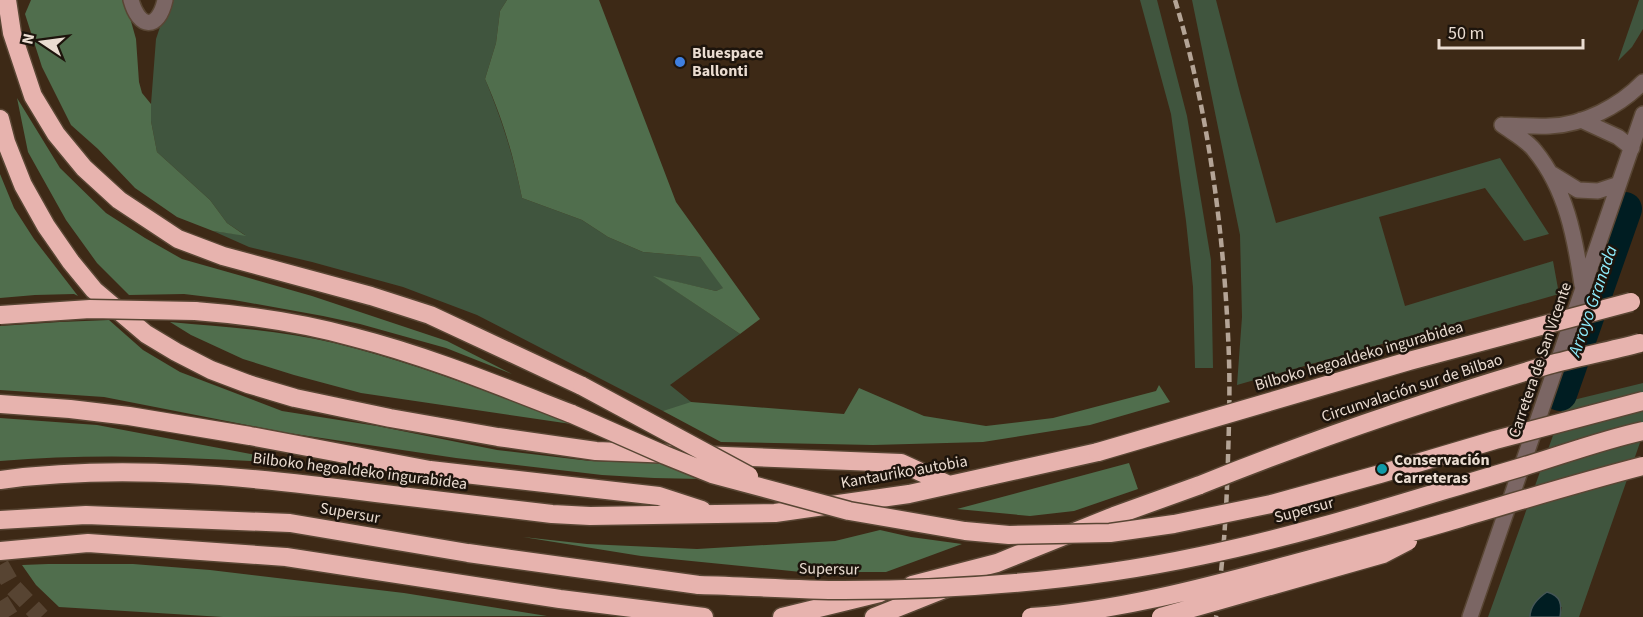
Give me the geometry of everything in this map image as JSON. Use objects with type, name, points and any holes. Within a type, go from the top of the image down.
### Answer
[{"type":"highway","points":[[7,0],[12,33],[33,96],[56,134],[84,168],[119,200],[178,239],[223,256],[371,296],[430,315],[582,386],[771,489]]},
{"type":"highway","points":[[0,118],[6,142],[23,185],[46,226],[94,290],[146,334],[211,370],[295,398],[498,437],[596,451],[901,462],[949,485]]},
{"type":"highway","name":"Bilboko hegoaldeko ingurabidea","points":[[1098,452],[1409,361],[1637,301]]},
{"type":"highway","points":[[0,315],[90,309],[195,311],[237,314],[352,337],[471,375],[572,414],[712,474],[849,511],[965,531],[1009,535],[1110,532],[1174,524],[1271,504],[1495,440],[1643,401]]},
{"type":"highway","name":"Circunvalación sur de Bilbao","points":[[997,563],[1292,448],[1397,412],[1550,365],[1642,343]]},
{"type":"highway","points":[[7,404],[129,416],[430,470],[659,496],[715,514]]},
{"type":"highway","name":"Supersur","points":[[0,520],[86,515],[290,523],[468,553],[699,585],[842,590],[922,589],[1087,576],[1203,556],[1308,530],[1643,431]]},
{"type":"highway","name":"Kantauriko autobia","points":[[715,514],[775,513],[909,494],[1098,452]]},
{"type":"highway","points":[[1031,617],[1152,598],[1238,578],[1445,523],[1643,466]]},
{"type":"highway","name":"Bilboko hegoaldeko ingurabidea","points":[[0,480],[134,472],[240,477],[552,514],[590,516],[715,514]]},
{"type":"highway","points":[[1161,617],[1383,554],[1445,523]]},
{"type":"highway","points":[[0,551],[88,543],[285,557],[704,617]]},
{"type":"highway","points":[[782,617],[997,563]]},
{"type":"highway","points":[[874,617],[943,591],[997,563]]},
{"type":"street","points":[[131,0],[139,18],[148,23],[158,18],[165,0]]},
{"type":"street","points":[[1583,288],[1572,228],[1552,174],[1534,148],[1502,125],[1552,126],[1581,120],[1613,106],[1643,82]]},
{"type":"street","name":"Carretera de San Vicente","points":[[1470,617],[1643,114]]},
{"type":"street","points":[[1581,120],[1618,137],[1632,148]]},
{"type":"street","points":[[1552,174],[1578,190],[1598,191],[1619,184]]},
{"type":"green space","points":[[31,0],[125,0],[136,39],[139,82],[142,93],[151,104],[151,121],[157,152],[210,200],[227,223],[246,236],[213,231],[177,217],[135,188],[98,149],[71,125],[42,67],[25,14]]},
{"type":"green space","points":[[169,0],[507,0],[500,11],[496,43],[485,79],[506,137],[522,198],[582,220],[608,237],[643,252],[700,257],[724,288],[716,291],[655,277],[740,334],[670,385],[706,414],[663,411],[477,315],[403,287],[249,247],[213,231],[245,235],[227,223],[210,200],[157,152],[151,121],[156,39]]},
{"type":"green space","points":[[507,0],[599,0],[676,202],[760,319],[740,334],[653,276],[716,291],[723,288],[700,257],[643,252],[608,237],[582,220],[522,198],[507,137],[485,79],[496,43],[500,11]]},
{"type":"green space","points":[[1140,0],[1157,0],[1187,116],[1211,260],[1213,368],[1195,368],[1193,287],[1171,114]]},
{"type":"green space","points":[[1192,0],[1216,0],[1276,223],[1500,158],[1549,234],[1524,241],[1485,188],[1379,217],[1405,306],[1553,261],[1559,294],[1237,385],[1242,317],[1240,235]]},
{"type":"green space","points":[[1639,0],[1643,0],[1643,29],[1632,47],[1618,61]]},
{"type":"green space","points":[[17,98],[60,168],[106,213],[182,259],[312,296],[447,341],[512,374],[446,348],[323,316],[234,300],[184,294],[129,295],[97,263],[66,220],[28,152]]},
{"type":"green space","points":[[0,174],[14,208],[34,239],[78,296],[74,294],[35,295],[0,298]]},
{"type":"green space","points":[[109,320],[143,350],[180,372],[282,411],[377,426],[497,450],[590,461],[667,463],[701,479],[602,475],[456,458],[288,433],[104,397],[0,390],[0,326]]},
{"type":"green space","points":[[170,322],[273,332],[334,343],[426,370],[578,425],[361,393],[243,359],[191,335]]},
{"type":"green space","points":[[1643,383],[1643,434],[1579,617],[1560,617],[1562,607],[1530,612],[1530,617],[1488,617],[1565,402]]},
{"type":"green space","points":[[1159,385],[1170,402],[1090,425],[983,442],[873,445],[721,442],[663,411],[691,402],[844,414],[859,388],[924,416],[986,426],[1053,418],[1156,391]]},
{"type":"green space","points":[[0,418],[97,425],[304,464],[114,456],[0,461]]},
{"type":"green space","points":[[1129,463],[1138,489],[1074,511],[1030,516],[957,509]]},
{"type":"green space","points":[[880,530],[962,544],[886,572],[801,572],[641,556],[523,537],[587,544],[697,549],[835,541]]},
{"type":"green space","points":[[133,564],[210,570],[404,593],[547,616],[223,617],[59,607],[36,585],[22,565]]},
{"type":"water","points":[[1547,592],[1558,598],[1561,608],[1560,617],[1530,617],[1535,603]]},
{"type":"waterway","name":"Arroyo Granada","points":[[1560,394],[1625,209]]},
{"type":"tunnel","points":[[0,565],[12,586],[41,617]]},
{"type":"tunnel","points":[[0,601],[10,617]]},
{"type":"railway","points":[[1175,0],[1187,43],[1206,132],[1219,223],[1227,314],[1228,472],[1224,544],[1216,617]]},
{"type":"place","name":"Bluespace Ballonti","points":[[680,62]]},
{"type":"place","name":"Conservación Carreteras","points":[[1382,469]]}]
